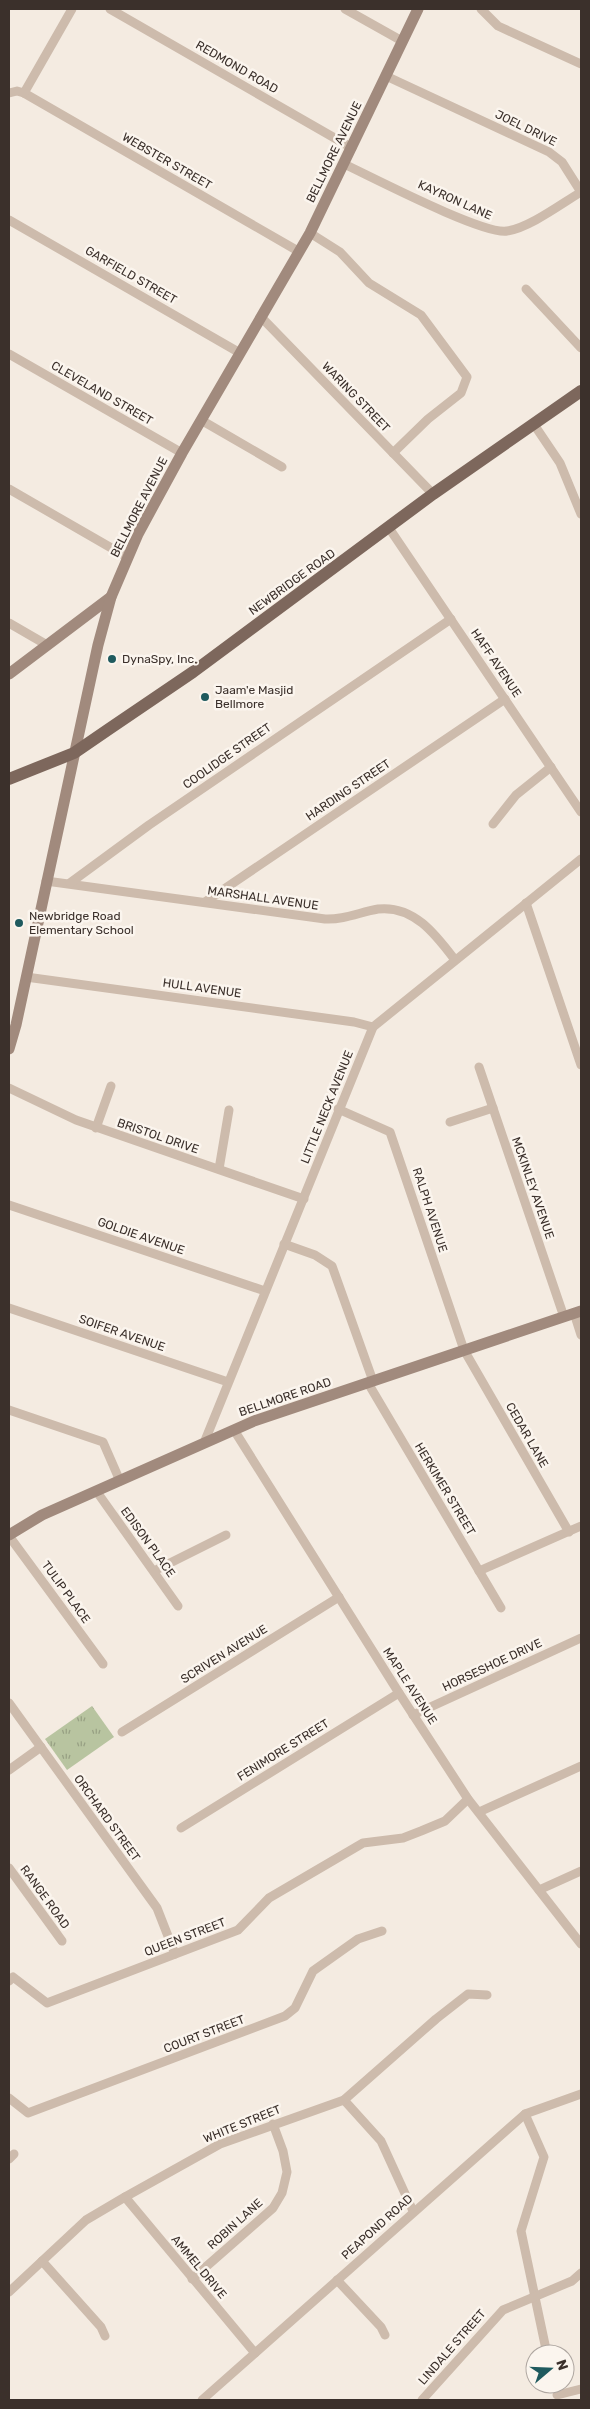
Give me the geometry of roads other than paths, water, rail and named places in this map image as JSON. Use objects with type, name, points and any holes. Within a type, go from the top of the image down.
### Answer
[{"type":"main road","name":"BELLMORE AVENUE","points":[[9,1049],[74,753],[112,597],[127,557],[182,453],[310,232],[418,9]]},
{"type":"main road","name":"NEWBRIDGE ROAD","points":[[9,779],[74,753],[193,672],[433,494],[581,391]]},
{"type":"main road","points":[[9,674],[112,597]]},
{"type":"main road","name":"BELLMORE ROAD","points":[[9,1536],[42,1515],[234,1430],[573,1313]]},
{"type":"street","points":[[9,93],[17,91],[24,93],[72,9]]},
{"type":"street","name":"REDMOND ROAD","points":[[110,9],[352,148]]},
{"type":"street","points":[[345,9],[402,42]]},
{"type":"street","points":[[481,9],[498,26],[581,64]]},
{"type":"street","name":"JOEL DRIVE","points":[[386,76],[549,152],[562,162],[581,192]]},
{"type":"street","name":"WEBSTER STREET","points":[[24,93],[298,251]]},
{"type":"street","name":"KAYRON LANE","points":[[344,164],[475,224],[499,232],[519,228],[581,192]]},
{"type":"street","name":"GARFIELD STREET","points":[[9,220],[240,353]]},
{"type":"street","points":[[310,232],[340,252],[369,283],[421,315],[467,377],[467,383],[461,394],[428,419],[393,453]]},
{"type":"street","points":[[526,288],[581,348]]},
{"type":"street","name":"WARING STREET","points":[[261,317],[433,494]]},
{"type":"street","name":"CLEVELAND STREET","points":[[9,354],[182,453]]},
{"type":"street","points":[[201,420],[282,467]]},
{"type":"street","points":[[533,423],[560,463],[581,514]]},
{"type":"street","points":[[9,490],[127,557]]},
{"type":"street","name":"HAFF AVENUE","points":[[389,528],[581,812]]},
{"type":"street","name":"COOLIDGE STREET","points":[[70,883],[165,814],[451,619]]},
{"type":"street","points":[[9,623],[47,645]]},
{"type":"street","name":"HARDING STREET","points":[[205,902],[505,699]]},
{"type":"street","points":[[493,824],[516,795],[551,767]]},
{"type":"street","name":"LITTLE NECK AVENUE","points":[[204,1443],[304,1199],[338,1109],[374,1027],[581,859]]},
{"type":"street","name":"MARSHALL AVENUE","points":[[46,881],[326,919],[348,918],[378,909],[402,911],[424,924],[455,960]]},
{"type":"street","points":[[526,903],[581,1065]]},
{"type":"street","name":"HULL AVENUE","points":[[26,976],[354,1022],[374,1027]]},
{"type":"street","name":"MCKINLEY AVENUE","points":[[479,1067],[581,1335]]},
{"type":"street","points":[[96,1128],[111,1086]]},
{"type":"street","name":"BRISTOL DRIVE","points":[[9,1088],[96,1128],[304,1199]]},
{"type":"street","points":[[450,1122],[493,1108]]},
{"type":"street","name":"RALPH AVENUE","points":[[338,1109],[390,1132],[464,1350]]},
{"type":"street","points":[[219,1169],[229,1110]]},
{"type":"street","name":"GOLDIE AVENUE","points":[[9,1205],[265,1291]]},
{"type":"street","name":"HERKIMER STREET","points":[[284,1244],[315,1255],[332,1266],[370,1382],[501,1608]]},
{"type":"street","name":"SOIFER AVENUE","points":[[9,1308],[228,1382]]},
{"type":"street","name":"CEDAR LANE","points":[[464,1350],[570,1532]]},
{"type":"street","points":[[9,1410],[103,1442],[120,1481]]},
{"type":"street","name":"MAPLE AVENUE","points":[[234,1430],[399,1693],[468,1799],[581,1944]]},
{"type":"street","name":"EDISON PLACE","points":[[97,1492],[178,1606]]},
{"type":"street","points":[[479,1571],[581,1526]]},
{"type":"street","points":[[154,1571],[226,1535]]},
{"type":"street","name":"TULIP PLACE","points":[[9,1536],[102,1664]]},
{"type":"street","name":"SCRIVEN AVENUE","points":[[122,1732],[339,1597]]},
{"type":"street","name":"HORSESHOE DRIVE","points":[[413,1715],[581,1638]]},
{"type":"street","name":"FENIMORE STREET","points":[[181,1828],[399,1693]]},
{"type":"street","name":"ORCHARD STREET","points":[[9,1703],[157,1908],[175,1954]]},
{"type":"street","points":[[9,1770],[40,1747]]},
{"type":"street","points":[[479,1812],[581,1766]]},
{"type":"street","name":"QUEEN STREET","points":[[9,1981],[13,1977],[47,2003],[238,1930],[269,1898],[363,1843],[403,1838],[445,1821],[468,1799]]},
{"type":"street","name":"RANGE ROAD","points":[[9,1868],[62,1941]]},
{"type":"street","points":[[539,1890],[581,1872]]},
{"type":"street","name":"COURT STREET","points":[[9,2098],[28,2113],[285,2016],[295,2008],[313,1970],[358,1939],[382,1931]]},
{"type":"street","name":"WHITE STREET","points":[[9,2292],[86,2220],[220,2144],[344,2100],[436,2019],[468,1994],[487,1995]]},
{"type":"street","name":"PEAPOND ROAD","points":[[202,2400],[213,2396],[255,2353],[413,2211],[525,2114],[581,2094]]},
{"type":"street","points":[[344,2100],[381,2141],[413,2211]]},
{"type":"street","points":[[525,2114],[544,2157],[521,2231],[545,2344]]},
{"type":"street","name":"ROBIN LANE","points":[[192,2279],[272,2208],[282,2193],[287,2172],[284,2151],[273,2124]]},
{"type":"street","name":"AMMEL DRIVE","points":[[126,2197],[255,2353]]},
{"type":"street","points":[[42,2261],[100,2327],[105,2336]]},
{"type":"street","name":"LINDALE STREET","points":[[422,2400],[493,2318],[513,2305],[572,2281],[581,2273]]},
{"type":"street","points":[[337,2280],[381,2327],[385,2335]]},
{"type":"street","points":[[558,2397],[581,2389]]},
{"type":"place","name":"DynaSpy, Inc.","points":[[112,659]]},
{"type":"place","name":"Jaam'e Masjid Bellmore","points":[[205,697]]},
{"type":"place","name":"Newbridge Road Elementary School","points":[[19,923]]}]
